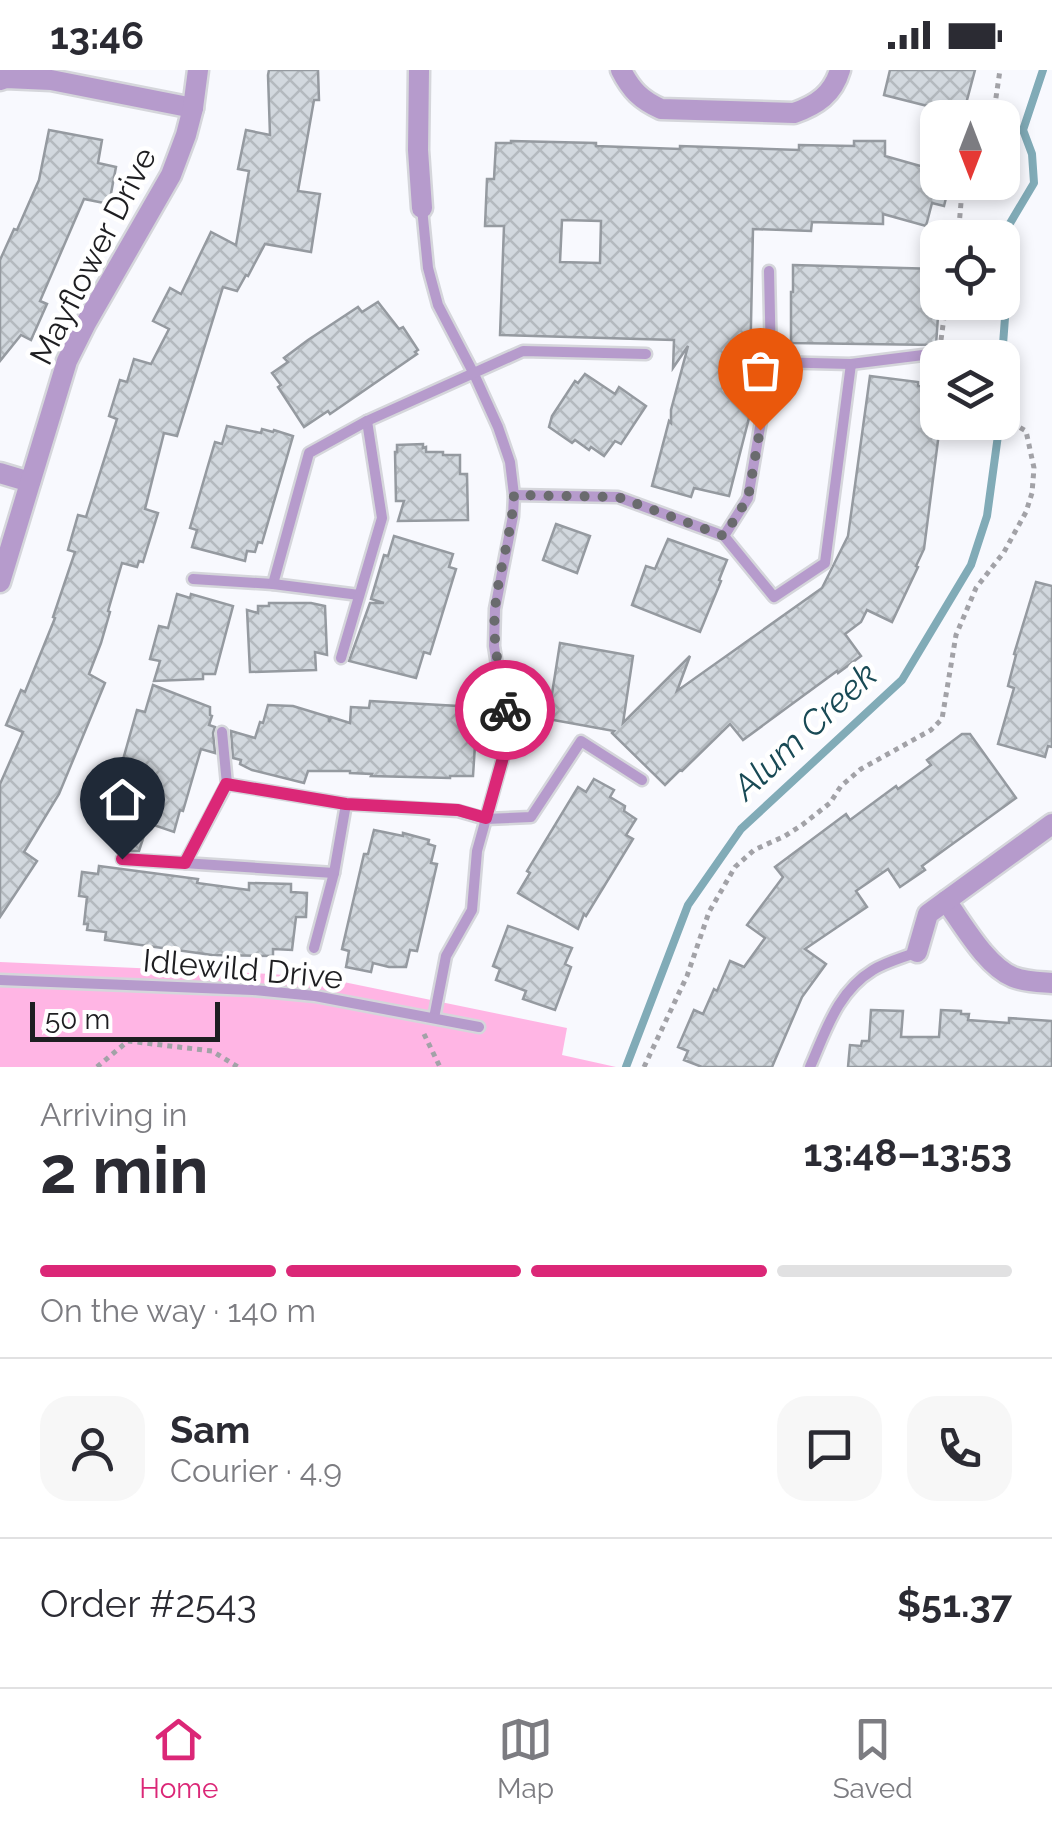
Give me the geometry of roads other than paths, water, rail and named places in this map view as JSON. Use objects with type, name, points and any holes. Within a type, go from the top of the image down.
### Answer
[{"type":"street","name":"Mayflower Drive","points":[[0,582],[67,362],[171,175],[186,136],[198,70]]},
{"type":"street","points":[[418,70],[422,208]]},
{"type":"street","points":[[621,70],[644,101],[661,109],[794,113],[813,106],[828,94],[840,70]]},
{"type":"street","points":[[0,80],[51,80],[193,108]]},
{"type":"street","points":[[0,472],[30,482]]},
{"type":"street","points":[[916,952],[928,914],[1052,824]]},
{"type":"street","points":[[946,901],[992,964],[1009,976],[1052,983]]},
{"type":"lane","points":[[422,208],[428,268],[438,305],[498,427],[510,462],[514,495],[495,609],[494,646],[506,721],[504,754],[477,852],[472,910],[446,956],[434,1018]]},
{"type":"lane","points":[[724,536],[748,498],[772,362],[768,271]]},
{"type":"lane","points":[[273,584],[308,452],[522,351],[646,354]]},
{"type":"lane","points":[[772,362],[850,364],[920,356]]},
{"type":"lane","points":[[514,495],[618,497],[724,536],[774,597],[825,564],[850,364]]},
{"type":"lane","points":[[340,658],[382,518],[368,421]]},
{"type":"lane","points":[[193,579],[359,595]]},
{"type":"lane","points":[[185,863],[226,784],[222,732]]},
{"type":"lane","points":[[226,784],[346,804],[458,810],[486,818],[531,817],[581,740],[642,780]]},
{"type":"lane","points":[[314,948],[334,872],[346,804]]},
{"type":"lane","points":[[122,859],[334,872]]},
{"type":"lane","points":[[810,1067],[838,1004],[855,984],[874,970],[916,952]]},
{"type":"lane","name":"Idlewild Drive","points":[[0,980],[316,996],[479,1027]]},
{"type":"waterway","points":[[1003,340],[1009,264],[1003,235],[1034,183],[1032,154],[1023,130],[1043,70]]},
{"type":"waterway","name":"Alum Creek","points":[[626,1067],[688,905],[741,829],[902,680],[971,565],[987,516],[997,440]]}]
